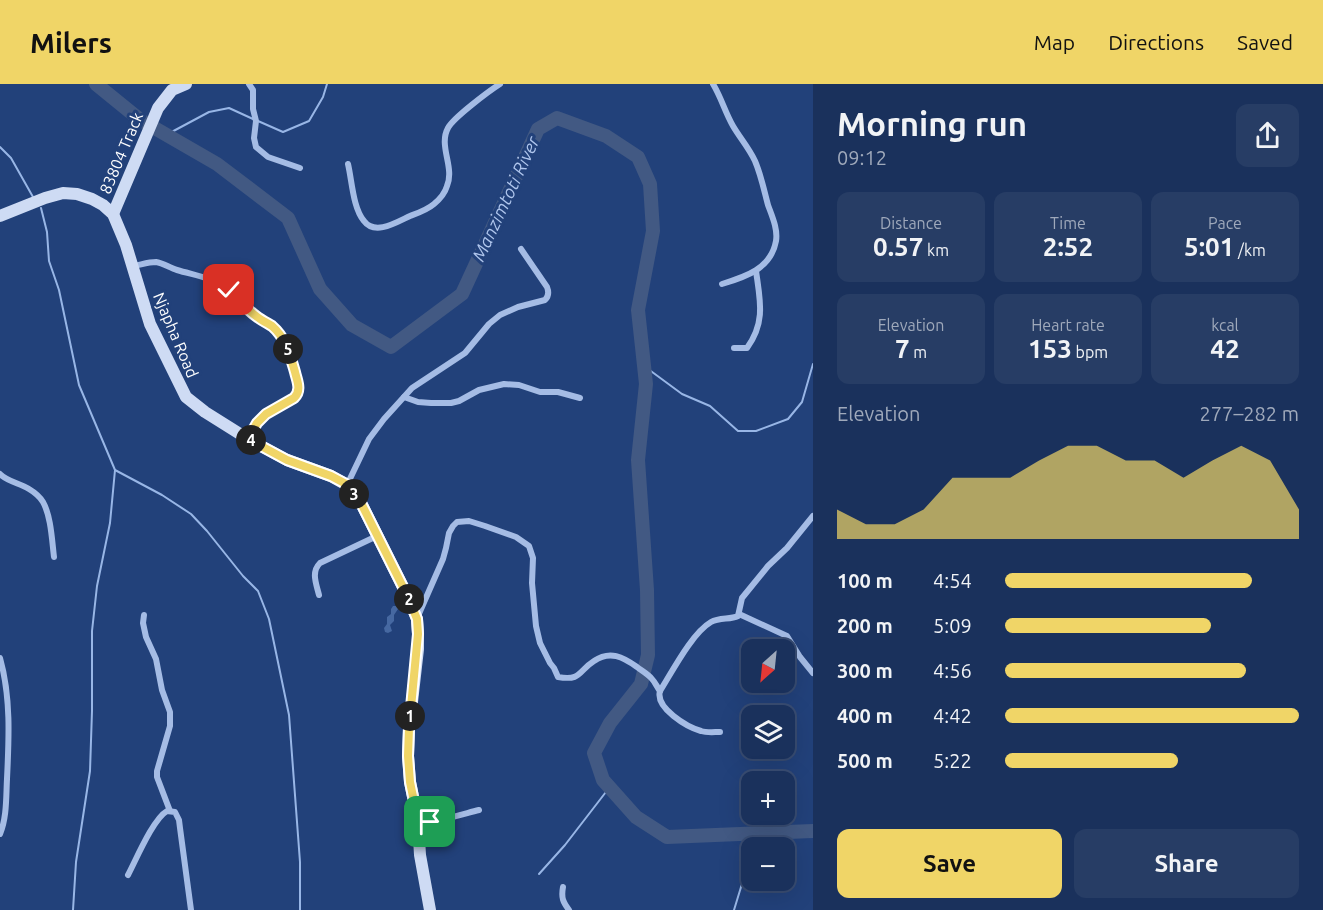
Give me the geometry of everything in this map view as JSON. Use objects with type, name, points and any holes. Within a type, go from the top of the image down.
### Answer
[{"type":"street","name":"83804 Track","points":[[113,214],[158,108],[172,90],[186,84]]},
{"type":"street","points":[[249,84],[253,90],[256,147],[268,157],[300,168]]},
{"type":"street","points":[[348,164],[356,204],[368,225],[385,227],[422,212],[442,196],[447,186],[450,175],[444,138],[450,124],[500,84]]},
{"type":"street","points":[[713,84],[762,178],[777,240],[774,249],[761,267],[745,277],[722,284]]},
{"type":"street","points":[[0,216],[63,193],[77,194],[92,199],[113,214]]},
{"type":"street","name":"Njapha Road","points":[[113,214],[126,245],[150,324],[186,397],[248,439],[287,460],[331,476],[348,485]]},
{"type":"street","points":[[430,910],[420,855],[418,821],[410,782],[408,756],[418,649],[417,619],[360,501],[348,485],[369,439],[412,388],[465,353],[489,324],[500,315],[548,297],[547,287],[521,249]]},
{"type":"street","points":[[132,266],[161,263],[215,281],[229,290],[252,313],[273,327],[283,340],[290,353],[298,392],[294,398],[266,414],[257,423],[248,439]]},
{"type":"street","points":[[734,348],[747,348],[760,321],[756,271]]},
{"type":"street","points":[[404,397],[425,402],[451,403],[479,390],[504,384],[540,392],[558,392],[580,398]]},
{"type":"street","points":[[0,474],[28,488],[44,504],[50,525],[54,557]]},
{"type":"street","points":[[720,732],[701,731],[681,721],[669,712],[658,698],[660,691],[693,639],[715,620],[735,618],[739,614],[742,598],[813,516]]},
{"type":"street","points":[[417,619],[446,548],[451,529],[457,522],[469,521],[516,537],[529,546],[533,558],[532,583],[536,626],[540,643],[558,677],[578,676],[603,656],[619,656],[649,675],[660,691]]},
{"type":"street","points":[[319,595],[314,573],[317,566],[377,536]]},
{"type":"street","points":[[739,614],[787,636],[813,673]]},
{"type":"street","points":[[144,615],[144,630],[156,659],[162,690],[170,712],[170,726],[157,777],[170,811]]},
{"type":"street","points":[[0,658],[7,690],[9,725],[6,806],[0,834]]},
{"type":"street","points":[[418,821],[442,820],[479,810]]},
{"type":"street","points":[[128,875],[159,819],[165,812],[175,812],[179,820],[191,910]]},
{"type":"street","points":[[563,887],[562,898],[569,910]]},
{"type":"building","points":[[393,606],[397,606],[398,609],[390,625],[392,631],[388,633],[384,628]]},
{"type":"waterway","name":"Manzimtoti River","points":[[96,84],[139,119],[217,164],[288,218],[320,289],[352,325],[391,347],[462,294],[538,129],[557,118],[606,136],[638,157],[650,184],[653,231],[638,310],[646,384],[638,460],[647,590],[648,655],[641,684],[610,723],[594,753],[603,780],[636,817],[667,837],[813,831]]},
{"type":"waterway","points":[[258,121],[283,132],[309,121],[323,97],[327,84]]},
{"type":"waterway","points":[[166,135],[209,112],[229,108],[253,119]]},
{"type":"waterway","points":[[0,147],[11,158],[33,197]]},
{"type":"waterway","points":[[41,208],[47,232],[49,261],[59,290],[79,385],[115,470],[162,495],[191,514],[258,591],[269,619],[289,715],[300,862],[300,910]]},
{"type":"waterway","points":[[644,366],[682,394],[710,406],[738,431],[756,431],[788,419],[802,402],[813,364]]},
{"type":"waterway","points":[[73,910],[76,862],[90,771],[92,631],[97,586],[110,523],[115,470]]},
{"type":"waterway","points":[[539,874],[565,845],[609,788]]},
{"type":"waterway","points":[[755,837],[757,832]]},
{"type":"waterway","points":[[734,910],[741,887]]},
{"type":"route","points":[[229,290],[279,334],[290,353],[299,388],[294,398],[260,419],[248,439],[287,460],[331,476],[348,485],[360,501],[417,619],[418,649],[408,756],[410,782],[418,821],[430,822]]}]
